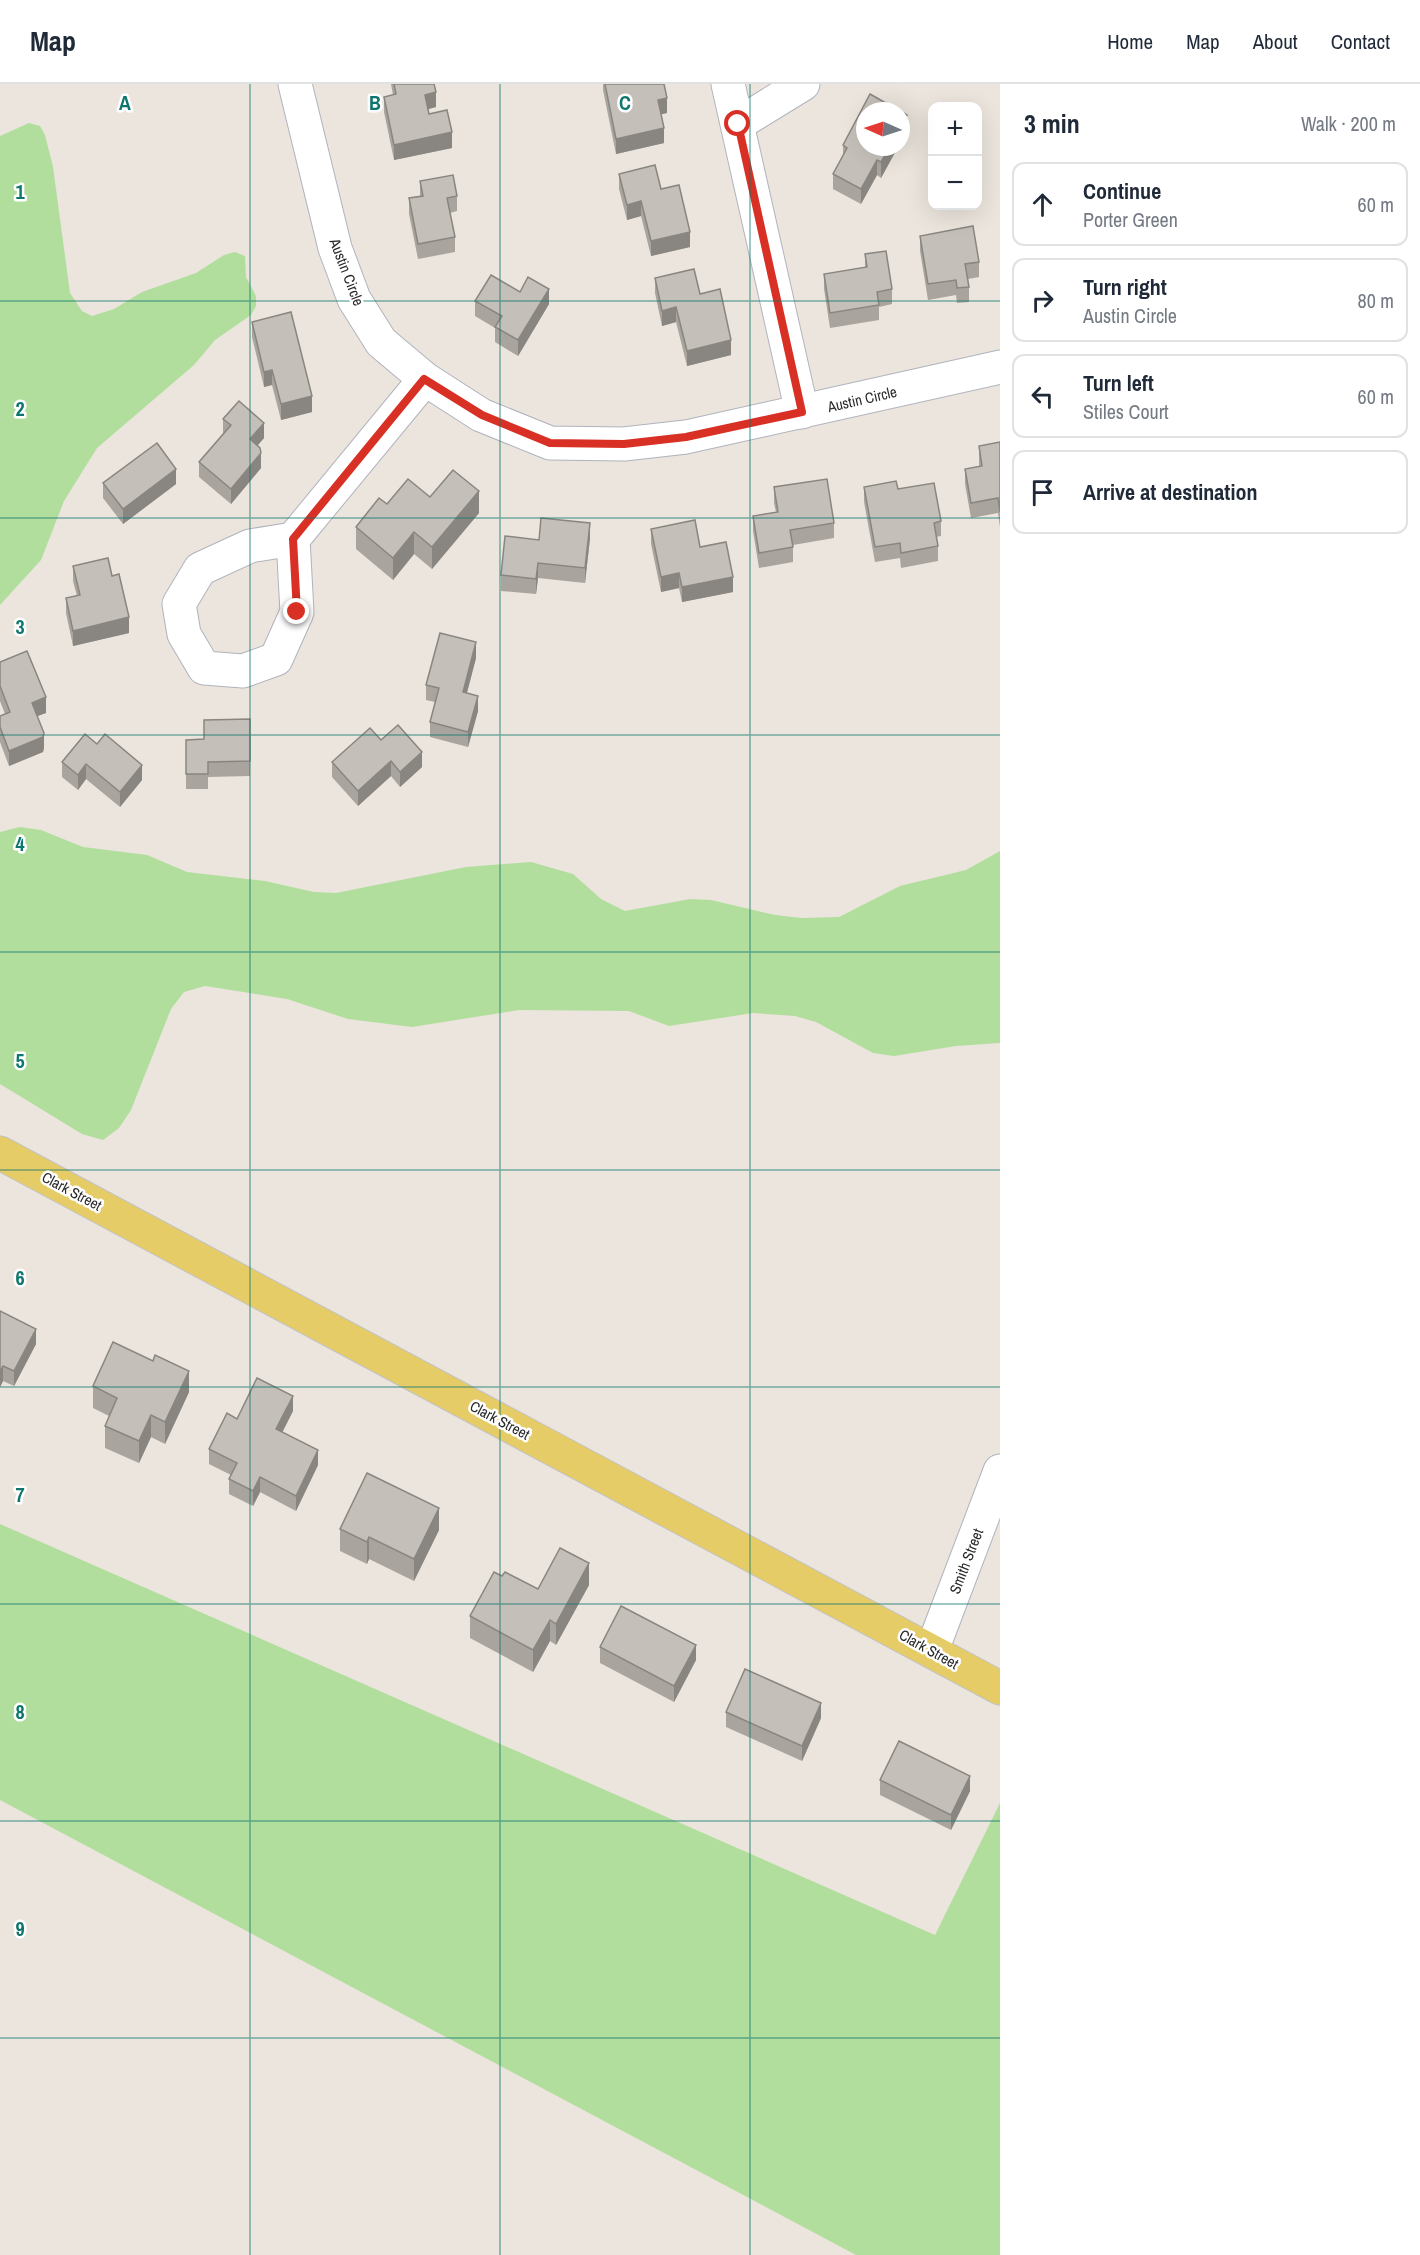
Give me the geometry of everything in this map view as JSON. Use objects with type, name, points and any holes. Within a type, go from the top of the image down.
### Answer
[{"type":"main road","name":"Clark Street","points":[[0,1153],[1000,1688]]},
{"type":"street","name":"Austin Circle","points":[[296,84],[335,248],[354,299],[381,342],[424,379],[482,415],[550,443],[624,444],[686,437],[1000,367]]},
{"type":"street","points":[[728,84],[802,412]]},
{"type":"street","points":[[738,124],[803,84]]},
{"type":"street","points":[[293,539],[424,379]]},
{"type":"street","name":"Smith Street","points":[[932,1650],[1000,1471]]},
{"type":"green space","points":[[29,123],[40,126],[45,135],[53,167],[70,293],[82,311],[92,316],[114,309],[142,292],[196,273],[224,255],[235,252],[245,256],[246,277],[256,296],[256,306],[251,315],[215,340],[194,365],[97,448],[64,501],[41,560],[0,605],[0,136]]},
{"type":"green space","points":[[20,827],[41,830],[83,847],[147,855],[187,872],[265,881],[314,892],[336,893],[466,867],[531,862],[573,874],[601,899],[625,911],[690,899],[711,900],[775,915],[802,918],[839,917],[900,886],[966,870],[1000,851],[1000,1043],[956,1046],[894,1056],[873,1053],[816,1022],[795,1016],[753,1013],[669,1026],[629,1011],[519,1010],[412,1027],[348,1019],[287,999],[205,986],[184,992],[171,1009],[131,1110],[119,1128],[103,1140],[82,1134],[0,1084],[0,832]]},
{"type":"green space","points":[[0,1524],[935,1935],[1000,1803],[1000,2255],[856,2255],[0,1800]]},
{"type":"building","points":[[394,84],[434,84],[436,92],[425,95],[429,114],[447,110],[452,132],[394,145],[384,97],[396,94]]},
{"type":"building","points":[[605,84],[664,84],[667,98],[658,100],[664,128],[616,139]]},
{"type":"building","points":[[870,94],[884,102],[866,102]]},
{"type":"building","points":[[856,120],[856,156],[885,156],[881,162],[877,160],[861,189],[833,174],[847,148],[843,145]]},
{"type":"building","points":[[655,165],[661,189],[679,185],[690,232],[651,241],[641,201],[627,205],[619,174]]},
{"type":"building","points":[[453,175],[457,196],[447,198],[455,237],[418,244],[409,198],[423,196],[420,181]]},
{"type":"building","points":[[973,226],[979,262],[965,264],[969,287],[957,288],[956,280],[928,284],[920,236]]},
{"type":"building","points":[[886,251],[892,289],[877,292],[879,305],[830,313],[824,274],[867,267],[865,254]]},
{"type":"building","points":[[694,269],[700,294],[720,289],[731,340],[687,351],[676,307],[662,311],[655,278]]},
{"type":"building","points":[[491,275],[520,292],[528,277],[549,289],[518,340],[495,327],[502,316],[475,301]]},
{"type":"building","points":[[291,312],[312,396],[281,404],[272,370],[264,372],[252,322]]},
{"type":"building","points":[[239,401],[264,423],[250,439],[260,448],[261,453],[231,489],[199,462],[231,425],[223,419]]},
{"type":"building","points":[[1000,442],[1000,512],[998,498],[971,503],[965,469],[982,466],[979,446]]},
{"type":"building","points":[[157,443],[176,469],[123,509],[103,483]]},
{"type":"building","points":[[453,470],[479,491],[432,547],[414,532],[393,558],[356,527],[379,498],[387,504],[408,479],[430,497]]},
{"type":"building","points":[[827,479],[834,523],[790,530],[793,547],[759,553],[753,516],[778,512],[774,487]]},
{"type":"building","points":[[896,481],[898,489],[934,483],[941,521],[934,523],[938,546],[901,553],[900,543],[875,547],[864,487]]},
{"type":"building","points":[[541,518],[590,523],[585,568],[538,563],[536,579],[501,575],[505,536],[539,540]]},
{"type":"building","points":[[695,520],[700,547],[726,542],[733,577],[682,587],[679,573],[661,577],[651,529]]},
{"type":"building","points":[[108,558],[112,576],[119,574],[129,617],[73,631],[66,598],[80,595],[73,566]]},
{"type":"building","points":[[440,633],[476,642],[463,692],[478,696],[468,732],[430,722],[439,688],[426,685]]},
{"type":"building","points":[[27,651],[46,697],[32,703],[44,733],[43,737],[9,751],[0,727],[0,716],[10,712],[0,686],[0,662]]},
{"type":"building","points":[[250,719],[250,761],[208,762],[208,774],[186,774],[186,740],[204,739],[204,720]]},
{"type":"building","points":[[398,725],[422,752],[400,772],[391,761],[358,791],[332,762],[370,728],[381,740]]},
{"type":"building","points":[[85,734],[97,744],[105,734],[142,765],[120,792],[86,764],[78,775],[62,762]]},
{"type":"building","points":[[0,1311],[36,1329],[14,1371],[3,1366],[0,1372]]},
{"type":"building","points":[[113,1342],[153,1361],[155,1355],[189,1371],[165,1422],[151,1415],[139,1441],[105,1426],[117,1398],[93,1386]]},
{"type":"building","points":[[257,1378],[293,1396],[276,1429],[318,1450],[296,1496],[260,1477],[253,1491],[229,1479],[237,1463],[209,1449],[227,1413],[237,1419]]},
{"type":"building","points":[[367,1473],[439,1508],[414,1559],[369,1537],[367,1542],[340,1529]]},
{"type":"building","points":[[560,1548],[589,1563],[556,1624],[550,1620],[533,1650],[470,1616],[494,1572],[502,1576],[505,1572],[538,1589]]},
{"type":"building","points":[[621,1606],[696,1645],[674,1686],[600,1647]]},
{"type":"building","points":[[745,1669],[821,1703],[802,1746],[726,1712]]},
{"type":"building","points":[[899,1741],[970,1776],[951,1815],[880,1780]]},
{"type":"route","points":[[297,612],[293,539],[424,379],[482,415],[550,443],[624,444],[686,437],[802,412],[738,124]]}]
